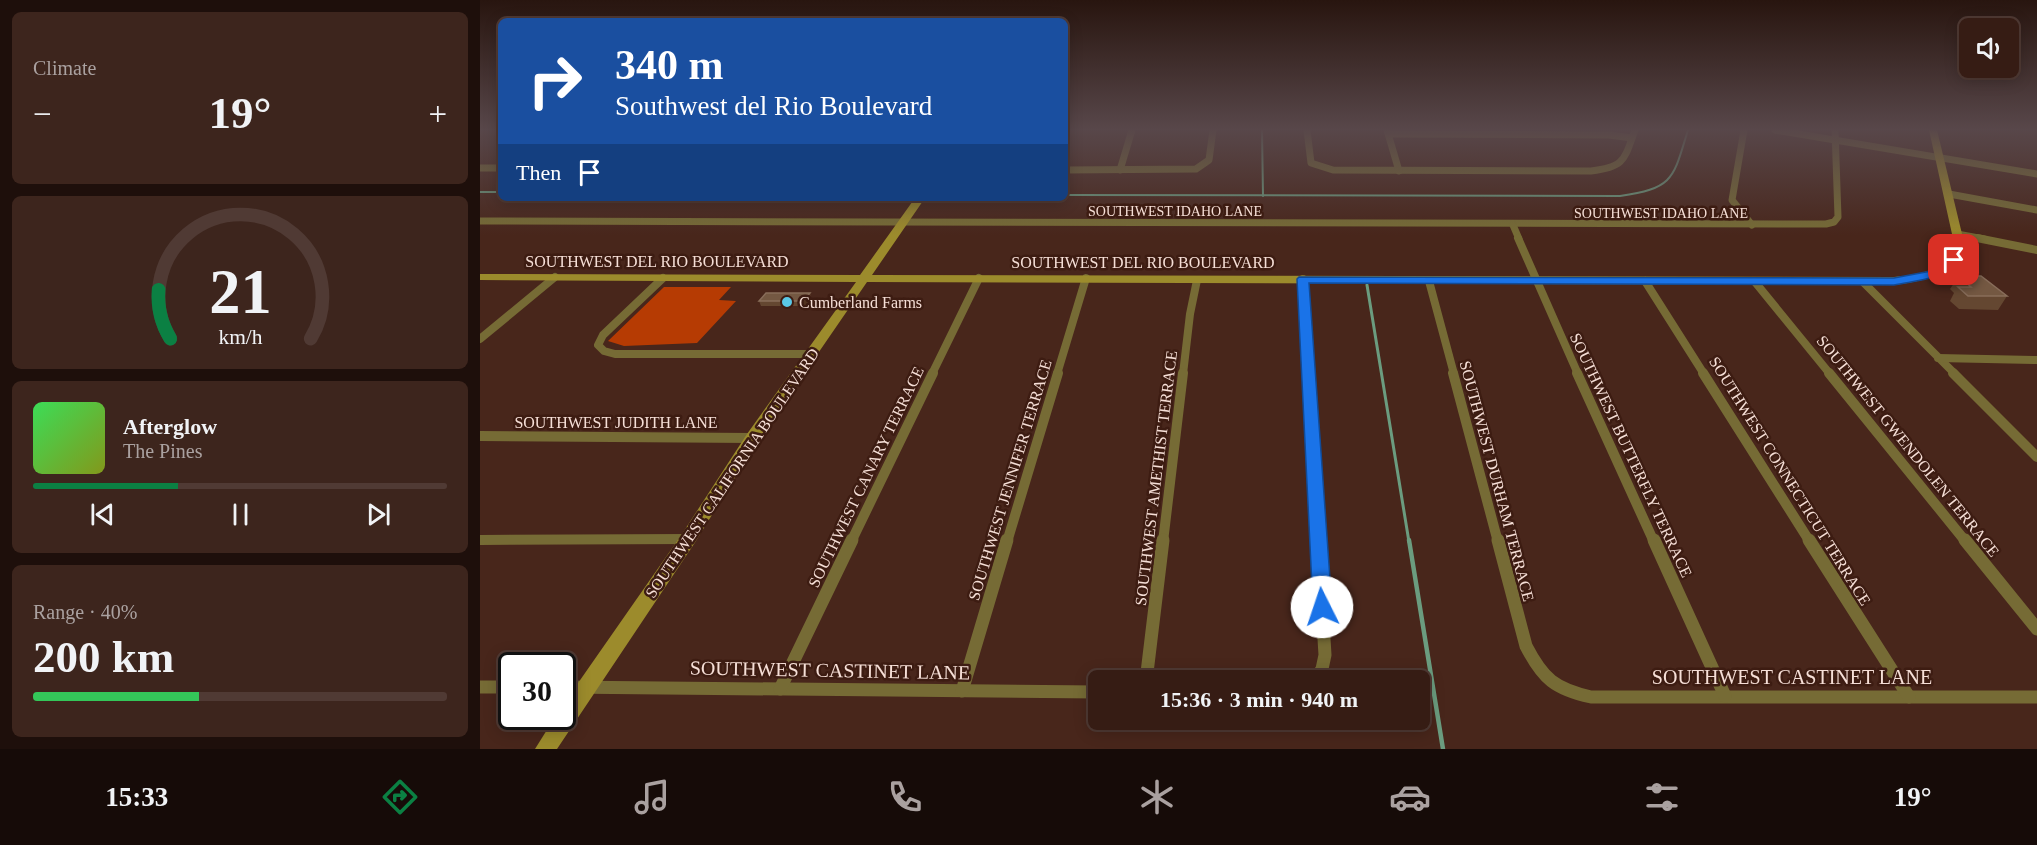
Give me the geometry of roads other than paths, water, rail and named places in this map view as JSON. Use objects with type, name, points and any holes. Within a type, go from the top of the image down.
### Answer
[{"type":"street","points":[[1120,170],[1122,165]]},
{"type":"street","points":[[1068,170],[1186,170],[1205,165]]},
{"type":"street","points":[[1314,165],[1333,170],[1399,171],[1591,171],[1613,169],[1620,165]]},
{"type":"street","points":[[1397,165],[1399,171]]},
{"type":"street","points":[[1738,165],[1732,200],[1752,225]]},
{"type":"street","name":"SOUTHWEST IDAHO LANE","points":[[480,221],[1819,225],[1833,222],[1838,217],[1837,165]]},
{"type":"street","name":"SOUTHWEST DEL RIO BOULEVARD","points":[[480,277],[1755,282],[1863,282],[1916,278],[1946,268],[1959,252],[1958,234],[1942,165]]},
{"type":"street","points":[[1982,165],[2037,174]]},
{"type":"street","points":[[480,168],[498,167]]},
{"type":"street","points":[[1948,194],[2037,210]]},
{"type":"street","name":"SOUTHWEST CALIFORNIA BOULEVARD","points":[[544,749],[688,539],[752,438],[918,201]]},
{"type":"street","name":"SOUTHWEST BUTTERFLY TERRACE","points":[[1513,225],[1535,281],[1725,696]]},
{"type":"street","points":[[1958,234],[2037,250]]},
{"type":"street","points":[[480,339],[555,277]]},
{"type":"street","points":[[663,278],[603,335],[598,345],[604,351],[615,354],[812,354]]},
{"type":"street","name":"SOUTHWEST CANARY TERRACE","points":[[780,689],[979,278]]},
{"type":"street","name":"SOUTHWEST JENNIFER TERRACE","points":[[962,691],[1086,278]]},
{"type":"street","points":[[1303,279],[1325,655],[1321,670]]},
{"type":"street","name":"SOUTHWEST AMETHIST TERRACE","points":[[1147,670],[1190,314],[1197,280]]},
{"type":"street","name":"SOUTHWEST DURHAM TERRACE","points":[[1429,281],[1526,646],[1537,669],[1550,683]]},
{"type":"street","name":"SOUTHWEST CONNECTICUT TERRACE","points":[[1645,281],[1910,697]]},
{"type":"street","name":"SOUTHWEST GWENDOLEN TERRACE","points":[[1755,282],[2037,629]]},
{"type":"street","points":[[1863,282],[2037,457]]},
{"type":"street","points":[[1938,358],[2037,360]]},
{"type":"street","name":"SOUTHWEST JUDITH LANE","points":[[480,436],[752,438]]},
{"type":"street","points":[[2024,444],[2037,444]]},
{"type":"street","points":[[480,540],[688,539]]},
{"type":"street","name":"SOUTHWEST CASTINET LANE","points":[[1550,683],[1591,697],[2037,697]]},
{"type":"street","points":[[480,687],[498,687]]},
{"type":"street","name":"SOUTHWEST CASTINET LANE","points":[[576,687],[1088,692]]},
{"type":"waterway","points":[[1263,165],[1263,195]]},
{"type":"waterway","points":[[1263,195],[1620,196],[1661,185],[1669,178],[1677,165]]},
{"type":"waterway","points":[[480,192],[498,192]]},
{"type":"waterway","points":[[1068,195],[1263,195]]},
{"type":"waterway","points":[[1367,285],[1409,542]]},
{"type":"waterway","points":[[1409,540],[1443,749]]},
{"type":"place","name":"Cumberland Farms","points":[[787,302]]}]
